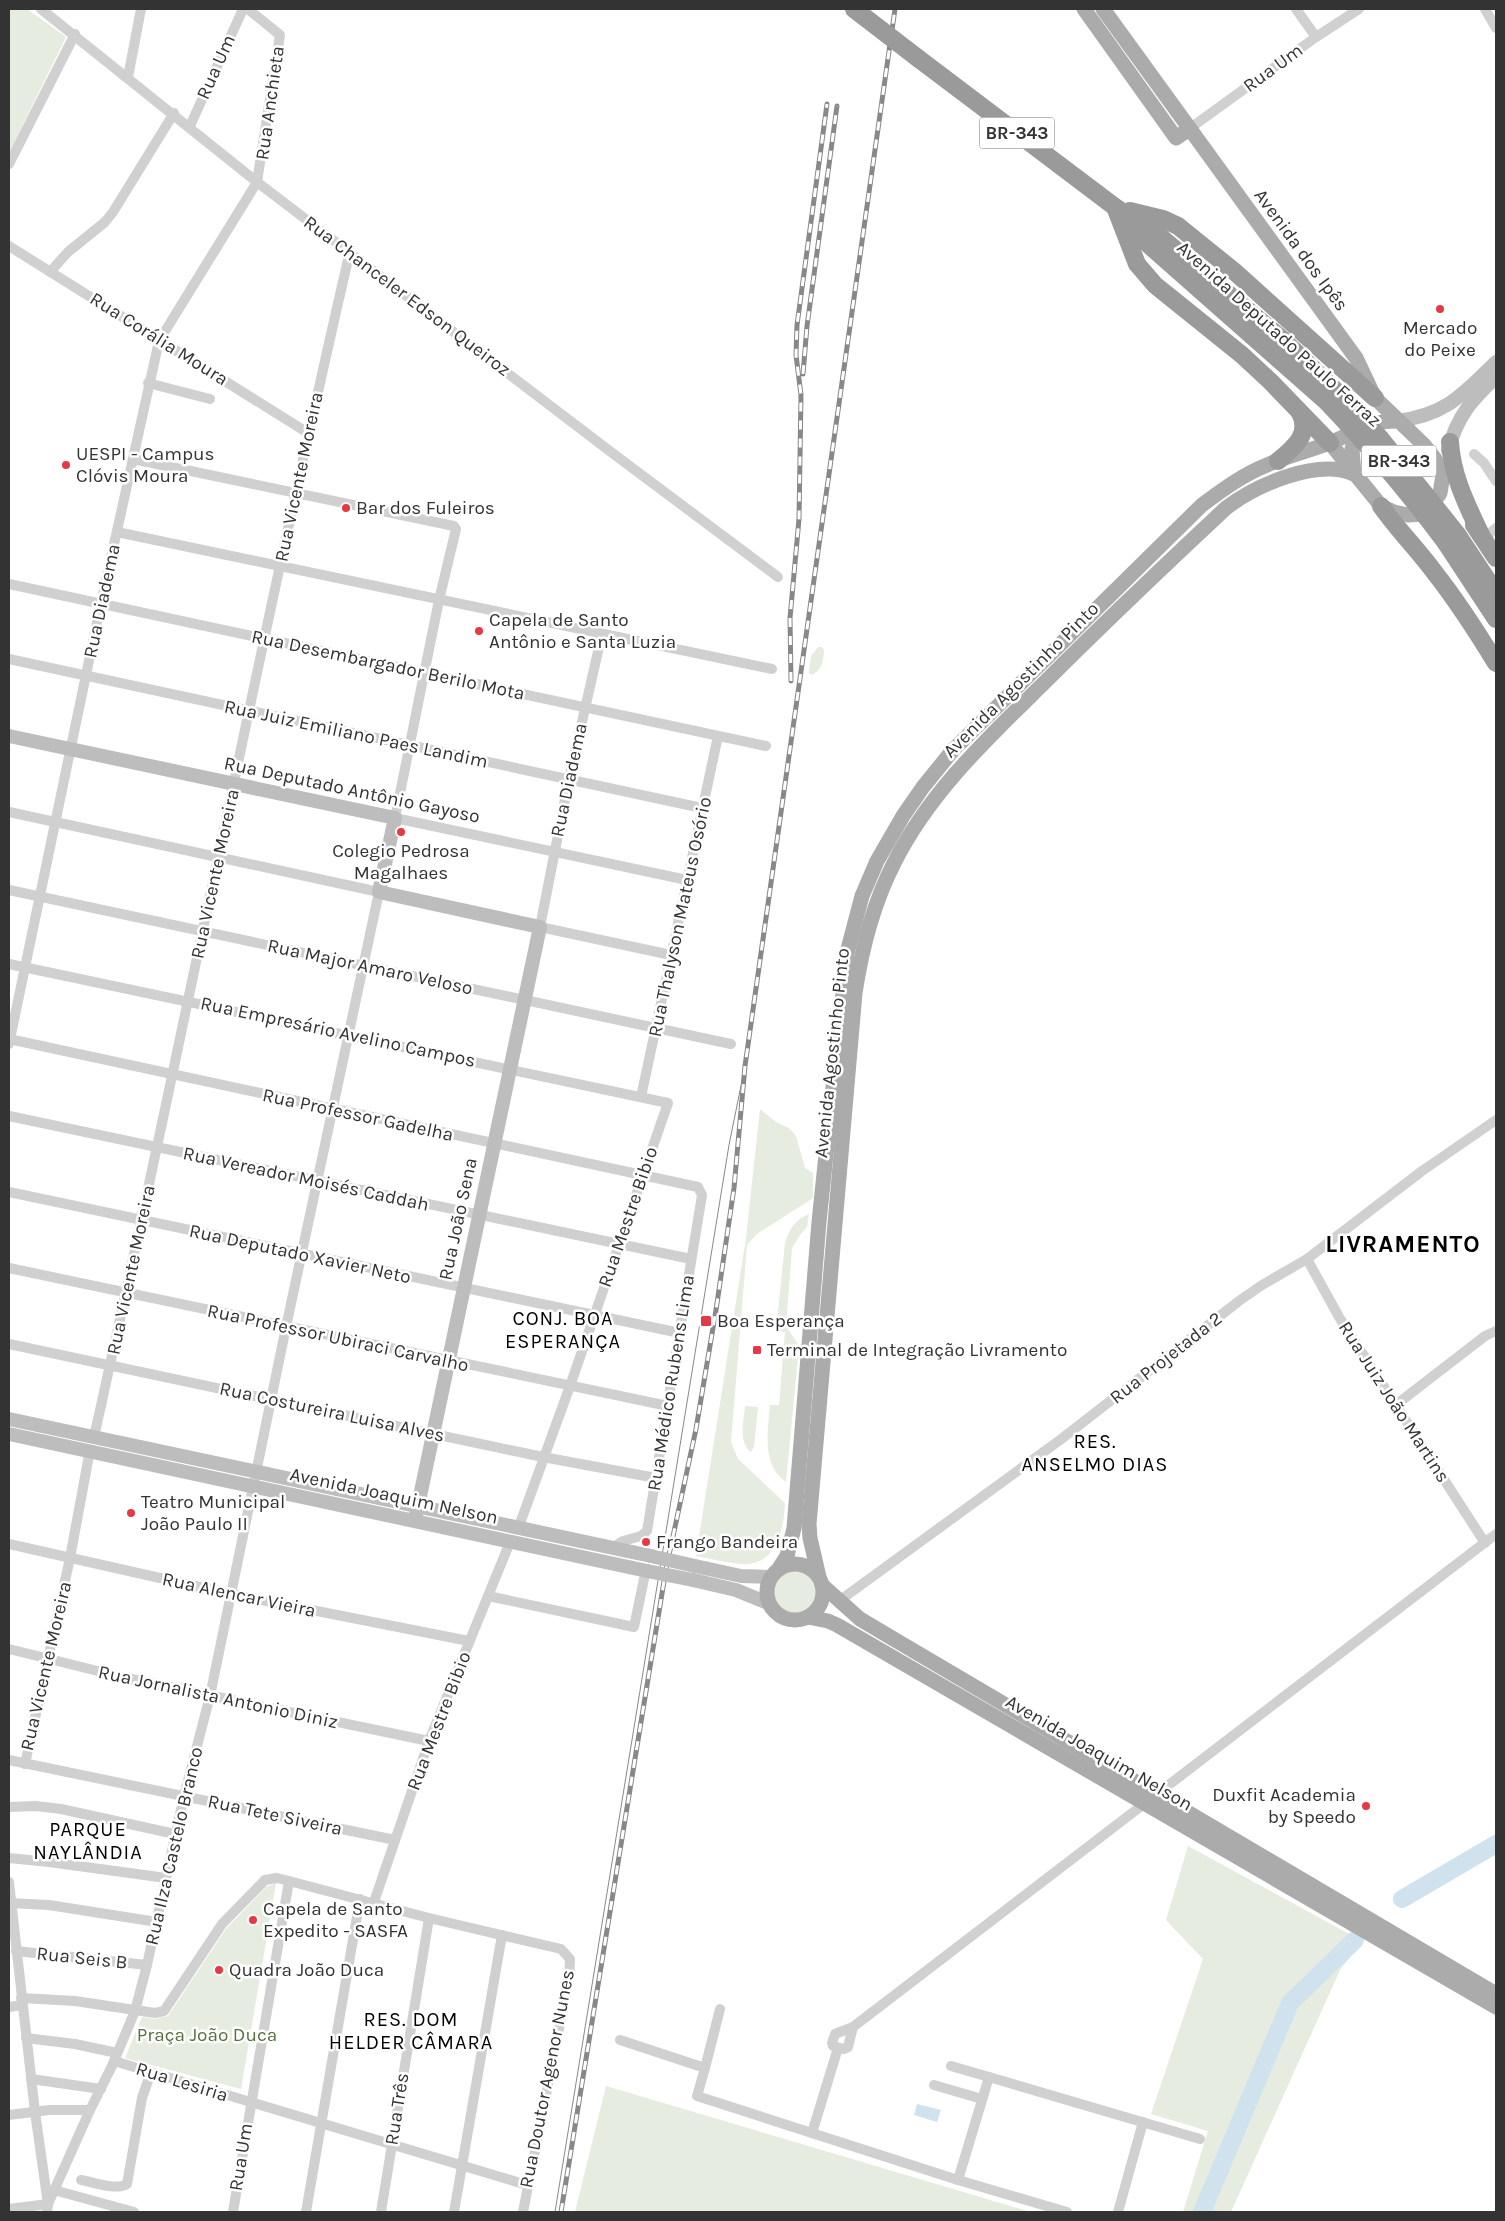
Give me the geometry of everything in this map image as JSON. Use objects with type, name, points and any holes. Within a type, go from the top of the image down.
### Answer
[{"type":"highway","name":"Avenida Deputado Paulo Ferraz","points":[[854,9],[1115,207],[1158,234],[1283,340],[1332,397],[1381,439],[1451,539],[1496,593]]},
{"type":"highway","points":[[1115,207],[1163,219],[1178,226],[1236,272],[1375,398]]},
{"type":"highway","points":[[1115,207],[1137,264],[1155,285],[1242,355],[1330,443]]},
{"type":"highway","points":[[1278,461],[1294,448],[1304,434],[1305,426],[1299,410]]},
{"type":"highway","points":[[1450,442],[1456,477],[1487,534],[1496,558]]},
{"type":"highway","points":[[1443,475],[1456,500],[1487,534]]},
{"type":"highway","points":[[1381,506],[1400,533],[1444,585],[1496,663]]},
{"type":"highway","name":"Avenida Deputado Paulo Ferraz","points":[[1451,539],[1496,619]]},
{"type":"main road","points":[[1084,9],[1176,138],[1189,129]]},
{"type":"main road","name":"Avenida dos Ipês","points":[[1103,9],[1356,358],[1375,398]]},
{"type":"main road","points":[[1330,443],[1381,506],[1408,515],[1421,514],[1431,507],[1440,493],[1450,442],[1475,390],[1496,362]]},
{"type":"main road","points":[[1354,474],[1352,449],[1358,430],[1366,425],[1383,421],[1397,421],[1427,416],[1443,409],[1496,376]]},
{"type":"main road","points":[[1375,398],[1436,459],[1443,475]]},
{"type":"main road","name":"Avenida Agostinho Pinto","points":[[775,1573],[787,1556],[794,1528],[816,1264],[844,970],[855,918],[877,861],[913,801],[953,750],[1202,505],[1241,478],[1278,461],[1330,443],[1358,430]]},
{"type":"main road","name":"Avenida Agostinho Pinto","points":[[821,1581],[810,1538],[809,1524],[855,993],[871,918],[894,863],[915,826],[949,780],[982,743],[1099,628],[1226,508],[1248,492],[1288,477],[1332,468],[1354,474]]},
{"type":"main road","name":"Rua Deputado Antônio Gayoso","points":[[9,736],[395,818]]},
{"type":"main road","points":[[395,818],[379,892],[540,927]]},
{"type":"main road","name":"Rua João Sena","points":[[417,1513],[508,1069],[540,927]]},
{"type":"main road","name":"Avenida Joaquim Nelson","points":[[9,1419],[92,1444],[254,1487],[518,1529],[741,1576],[775,1573]]},
{"type":"main road","name":"Avenida Joaquim Nelson","points":[[9,1434],[92,1444],[257,1473],[417,1513],[510,1542],[645,1574],[693,1580],[736,1590],[770,1604]]},
{"type":"main road","points":[[786,1565],[804,1565],[813,1570],[821,1581],[823,1595],[820,1604],[808,1617],[790,1619],[775,1611],[770,1604],[768,1585],[775,1573],[786,1565]]},
{"type":"main road","name":"Avenida Joaquim Nelson","points":[[821,1581],[839,1601],[860,1619],[1151,1798],[1441,1968],[1496,1994]]},
{"type":"main road","name":"Avenida Joaquim Nelson","points":[[808,1617],[828,1620],[1151,1798]]},
{"type":"main road","name":"Avenida Joaquim Nelson","points":[[1441,1968],[1496,2007]]},
{"type":"street","name":"Rua Chanceler Edson Queiroz","points":[[41,9],[75,34],[258,182],[778,577]]},
{"type":"street","points":[[128,78],[141,9]]},
{"type":"street","name":"Rua Um","points":[[190,126],[243,9]]},
{"type":"street","name":"Rua Anchieta","points":[[248,9],[280,35],[258,182]]},
{"type":"street","points":[[1296,9],[1316,37]]},
{"type":"street","name":"Rua Um","points":[[1189,129],[1316,37],[1359,9]]},
{"type":"street","points":[[1485,9],[1496,28]]},
{"type":"street","points":[[9,164],[75,34]]},
{"type":"street","points":[[50,272],[68,252],[105,222],[113,212],[174,113]]},
{"type":"street","name":"Rua Diadema","points":[[9,1041],[148,383],[159,341],[258,182]]},
{"type":"street","name":"Rua Corália Moura","points":[[9,246],[308,432]]},
{"type":"street","name":"Rua Vicente Moreira","points":[[25,1764],[70,1558],[92,1444],[158,1148],[308,432],[350,251]]},
{"type":"street","points":[[148,383],[210,399]]},
{"type":"street","points":[[1474,454],[1484,463],[1496,481]]},
{"type":"street","points":[[132,459],[454,526],[456,528],[395,818]]},
{"type":"street","points":[[117,532],[772,669]]},
{"type":"street","name":"Rua Desembargador Berilo Mota","points":[[9,584],[766,746]]},
{"type":"street","name":"Rua Diadema","points":[[540,927],[569,780],[602,634]]},
{"type":"street","name":"Rua Juiz Emiliano Paes Landim","points":[[9,659],[702,808]]},
{"type":"street","name":"Rua Thalyson Mateus Osório","points":[[641,1097],[718,736]]},
{"type":"street","points":[[9,812],[379,892]]},
{"type":"street","name":"Rua Deputado Antônio Gayoso","points":[[395,818],[687,880]]},
{"type":"street","name":"Rua Major Amaro Veloso","points":[[9,890],[731,1044]]},
{"type":"street","name":"Rua Ilza Castelo Branco","points":[[47,2208],[90,2110],[102,2089],[135,2011],[147,1965],[175,1834],[210,1696],[286,1327],[379,892]]},
{"type":"street","points":[[540,927],[671,955]]},
{"type":"street","name":"Rua Empresário Avelino Campos","points":[[9,964],[188,1000],[668,1103]]},
{"type":"street","name":"Rua Professor Gadelha","points":[[9,1041],[693,1185],[701,1190],[702,1195]]},
{"type":"street","name":"Rua Mestre Bibio","points":[[518,1529],[570,1386],[668,1103]]},
{"type":"street","name":"Rua Vereador Moisés Caddah","points":[[9,1116],[691,1259]]},
{"type":"street","name":"Rua Projetada 2","points":[[839,1601],[1060,1440],[1239,1301],[1262,1285],[1308,1259],[1422,1171],[1496,1120]]},
{"type":"street","name":"Rua Deputado Xavier Neto","points":[[9,1192],[680,1333]]},
{"type":"street","name":"Rua Médico Rubens Lima","points":[[612,1548],[623,1541],[641,1536],[647,1531],[702,1195]]},
{"type":"street","name":"Rua Juiz João Martins","points":[[1308,1259],[1339,1317],[1397,1404],[1484,1543]]},
{"type":"street","name":"Rua Professor Ubiraci Carvalho","points":[[9,1268],[668,1406]]},
{"type":"street","points":[[1397,1404],[1485,1336],[1496,1331]]},
{"type":"street","name":"Rua Costureira Luisa Alves","points":[[9,1344],[543,1457],[656,1478]]},
{"type":"street","points":[[853,2027],[850,2044],[844,2049],[838,2048],[832,2043],[835,2034],[853,2027],[1496,1534]]},
{"type":"street","name":"Rua Mestre Bibio","points":[[374,1902],[428,1741],[510,1542]]},
{"type":"street","name":"Rua Alencar Vieira","points":[[9,1544],[231,1594],[469,1641]]},
{"type":"street","points":[[488,1596],[634,1627],[645,1574]]},
{"type":"street","name":"Rua Jornalista Antonio Diniz","points":[[9,1649],[122,1677],[428,1741]]},
{"type":"street","name":"Rua Tete Siveira","points":[[9,1760],[184,1796],[284,1819],[395,1840]]},
{"type":"street","points":[[9,1807],[36,1806],[61,1810],[175,1834]]},
{"type":"street","points":[[9,1858],[166,1878]]},
{"type":"street","points":[[9,2007],[22,2002],[75,2001],[135,2011],[154,2013],[164,2011],[222,1924],[265,1880],[277,1878],[502,1935],[454,2212]]},
{"type":"street","name":"Rua Um","points":[[233,2212],[250,2102],[289,1881]]},
{"type":"street","points":[[9,1882],[34,2112],[47,2208],[9,2208]]},
{"type":"street","points":[[306,2212],[360,1899]]},
{"type":"street","points":[[10,1903],[48,1905],[157,1922]]},
{"type":"street","name":"Rua Três","points":[[381,2212],[429,1918]]},
{"type":"street","name":"Rua Doutor Agenor Nunes","points":[[502,1935],[561,1949],[570,1959],[569,1978],[523,2212]]},
{"type":"street","name":"Rua Seis B","points":[[16,1951],[147,1965]]},
{"type":"street","points":[[720,2009],[697,2096],[958,2180],[1068,2212]]},
{"type":"street","name":"Rua Lesiria","points":[[26,2038],[75,2044],[116,2057],[151,2072],[527,2185]]},
{"type":"street","points":[[620,2040],[705,2068]]},
{"type":"street","points":[[812,2133],[838,2048]]},
{"type":"street","points":[[952,2066],[1200,2139]]},
{"type":"street","points":[[81,2180],[113,2186],[127,2184],[142,2098],[151,2072]]},
{"type":"street","points":[[958,2180],[989,2077]]},
{"type":"street","points":[[31,2079],[102,2089]]},
{"type":"street","points":[[934,2085],[982,2099]]},
{"type":"street","points":[[9,2115],[49,2110],[90,2110]]},
{"type":"street","points":[[1118,2212],[1143,2122]]},
{"type":"street","points":[[54,2190],[134,2212]]},
{"type":"green space","points":[[9,9],[27,9],[66,37],[9,153]]},
{"type":"green space","points":[[818,647],[822,647],[824,650],[823,662],[820,668],[811,675],[809,673],[811,656]]},
{"type":"green space","points":[[760,1109],[776,1122],[789,1128],[796,1136],[805,1168],[813,1173],[813,1198],[757,1234],[747,1245],[731,1442],[738,1459],[785,1503],[783,1523],[772,1551],[765,1558],[757,1562],[740,1564],[696,1556],[746,1238]]},
{"type":"green space","points":[[809,1214],[807,1227],[792,1248],[786,1326],[799,1346],[786,1482],[778,1475],[773,1466],[769,1457],[768,1447],[770,1405],[779,1405],[785,1332],[776,1331],[785,1243],[793,1226]]},
{"type":"green space","points":[[745,1406],[758,1407],[754,1447],[751,1452],[744,1443],[743,1437]]},
{"type":"green space","points":[[794,1568],[803,1570],[811,1575],[816,1583],[818,1592],[816,1601],[811,1609],[803,1614],[794,1616],[785,1614],[777,1609],[772,1601],[770,1592],[772,1583],[777,1575],[785,1570]]},
{"type":"green space","points":[[1188,1846],[1362,1941],[1340,1970],[1231,2212],[1183,2212],[1208,2131],[1151,2114],[1203,1959],[1166,1920]]},
{"type":"green space","name":"Praça João Duca","points":[[276,1883],[241,2089],[125,2058],[142,2017],[155,2019],[168,2016],[226,1929],[266,1887]]},
{"type":"green space","points":[[606,2086],[1031,2212],[575,2212]]},
{"type":"water","points":[[917,2104],[941,2110],[937,2122],[914,2115]]},
{"type":"waterway","points":[[1402,1899],[1496,1844]]},
{"type":"waterway","points":[[1202,2212],[1290,2003],[1355,1940]]},
{"type":"tram line","points":[[555,2212],[729,1145],[745,1066]]},
{"type":"railway","points":[[561,2212],[666,1569],[696,1429],[716,1310],[734,1188],[745,1066],[895,9]]},
{"type":"railway","points":[[791,681],[790,618],[799,519],[801,395],[796,355],[797,325],[827,104]]},
{"type":"railway","points":[[803,374],[807,326],[837,106]]},
{"type":"place","name":"Mercado do Peixe","points":[[1440,309]]},
{"type":"place","name":"UESPI - Campus Clóvis Moura","points":[[66,465]]},
{"type":"place","name":"Bar dos Fuleiros","points":[[346,508]]},
{"type":"place","name":"Capela de Santo Antônio e Santa Luzia","points":[[479,631]]},
{"type":"place","name":"Colegio Pedrosa Magalhaes","points":[[401,832]]},
{"type":"place","name":"Boa Esperança","points":[[706,1321]]},
{"type":"place","name":"Terminal de Integração Livramento","points":[[757,1350]]},
{"type":"place","name":"Teatro Municipal João Paulo II","points":[[131,1513]]},
{"type":"place","name":"Frango Bandeira","points":[[646,1542]]},
{"type":"place","name":"Duxfit Academia by Speedo","points":[[1366,1806]]},
{"type":"place","name":"Capela de Santo Expedito - SASFA","points":[[253,1920]]},
{"type":"place","name":"Quadra João Duca","points":[[219,1970]]},
{"type":"district","name":"LIVRAMENTO","points":[[1403,1244]]},
{"type":"district","name":"CONJ. BOA ESPERANÇA","points":[[563,1330]]},
{"type":"district","name":"RES. ANSELMO DIAS","points":[[1095,1452]]},
{"type":"district","name":"PARQUE NAYLÂNDIA","points":[[88,1840]]},
{"type":"district","name":"RES. DOM HELDER CÂMARA","points":[[411,2030]]}]
